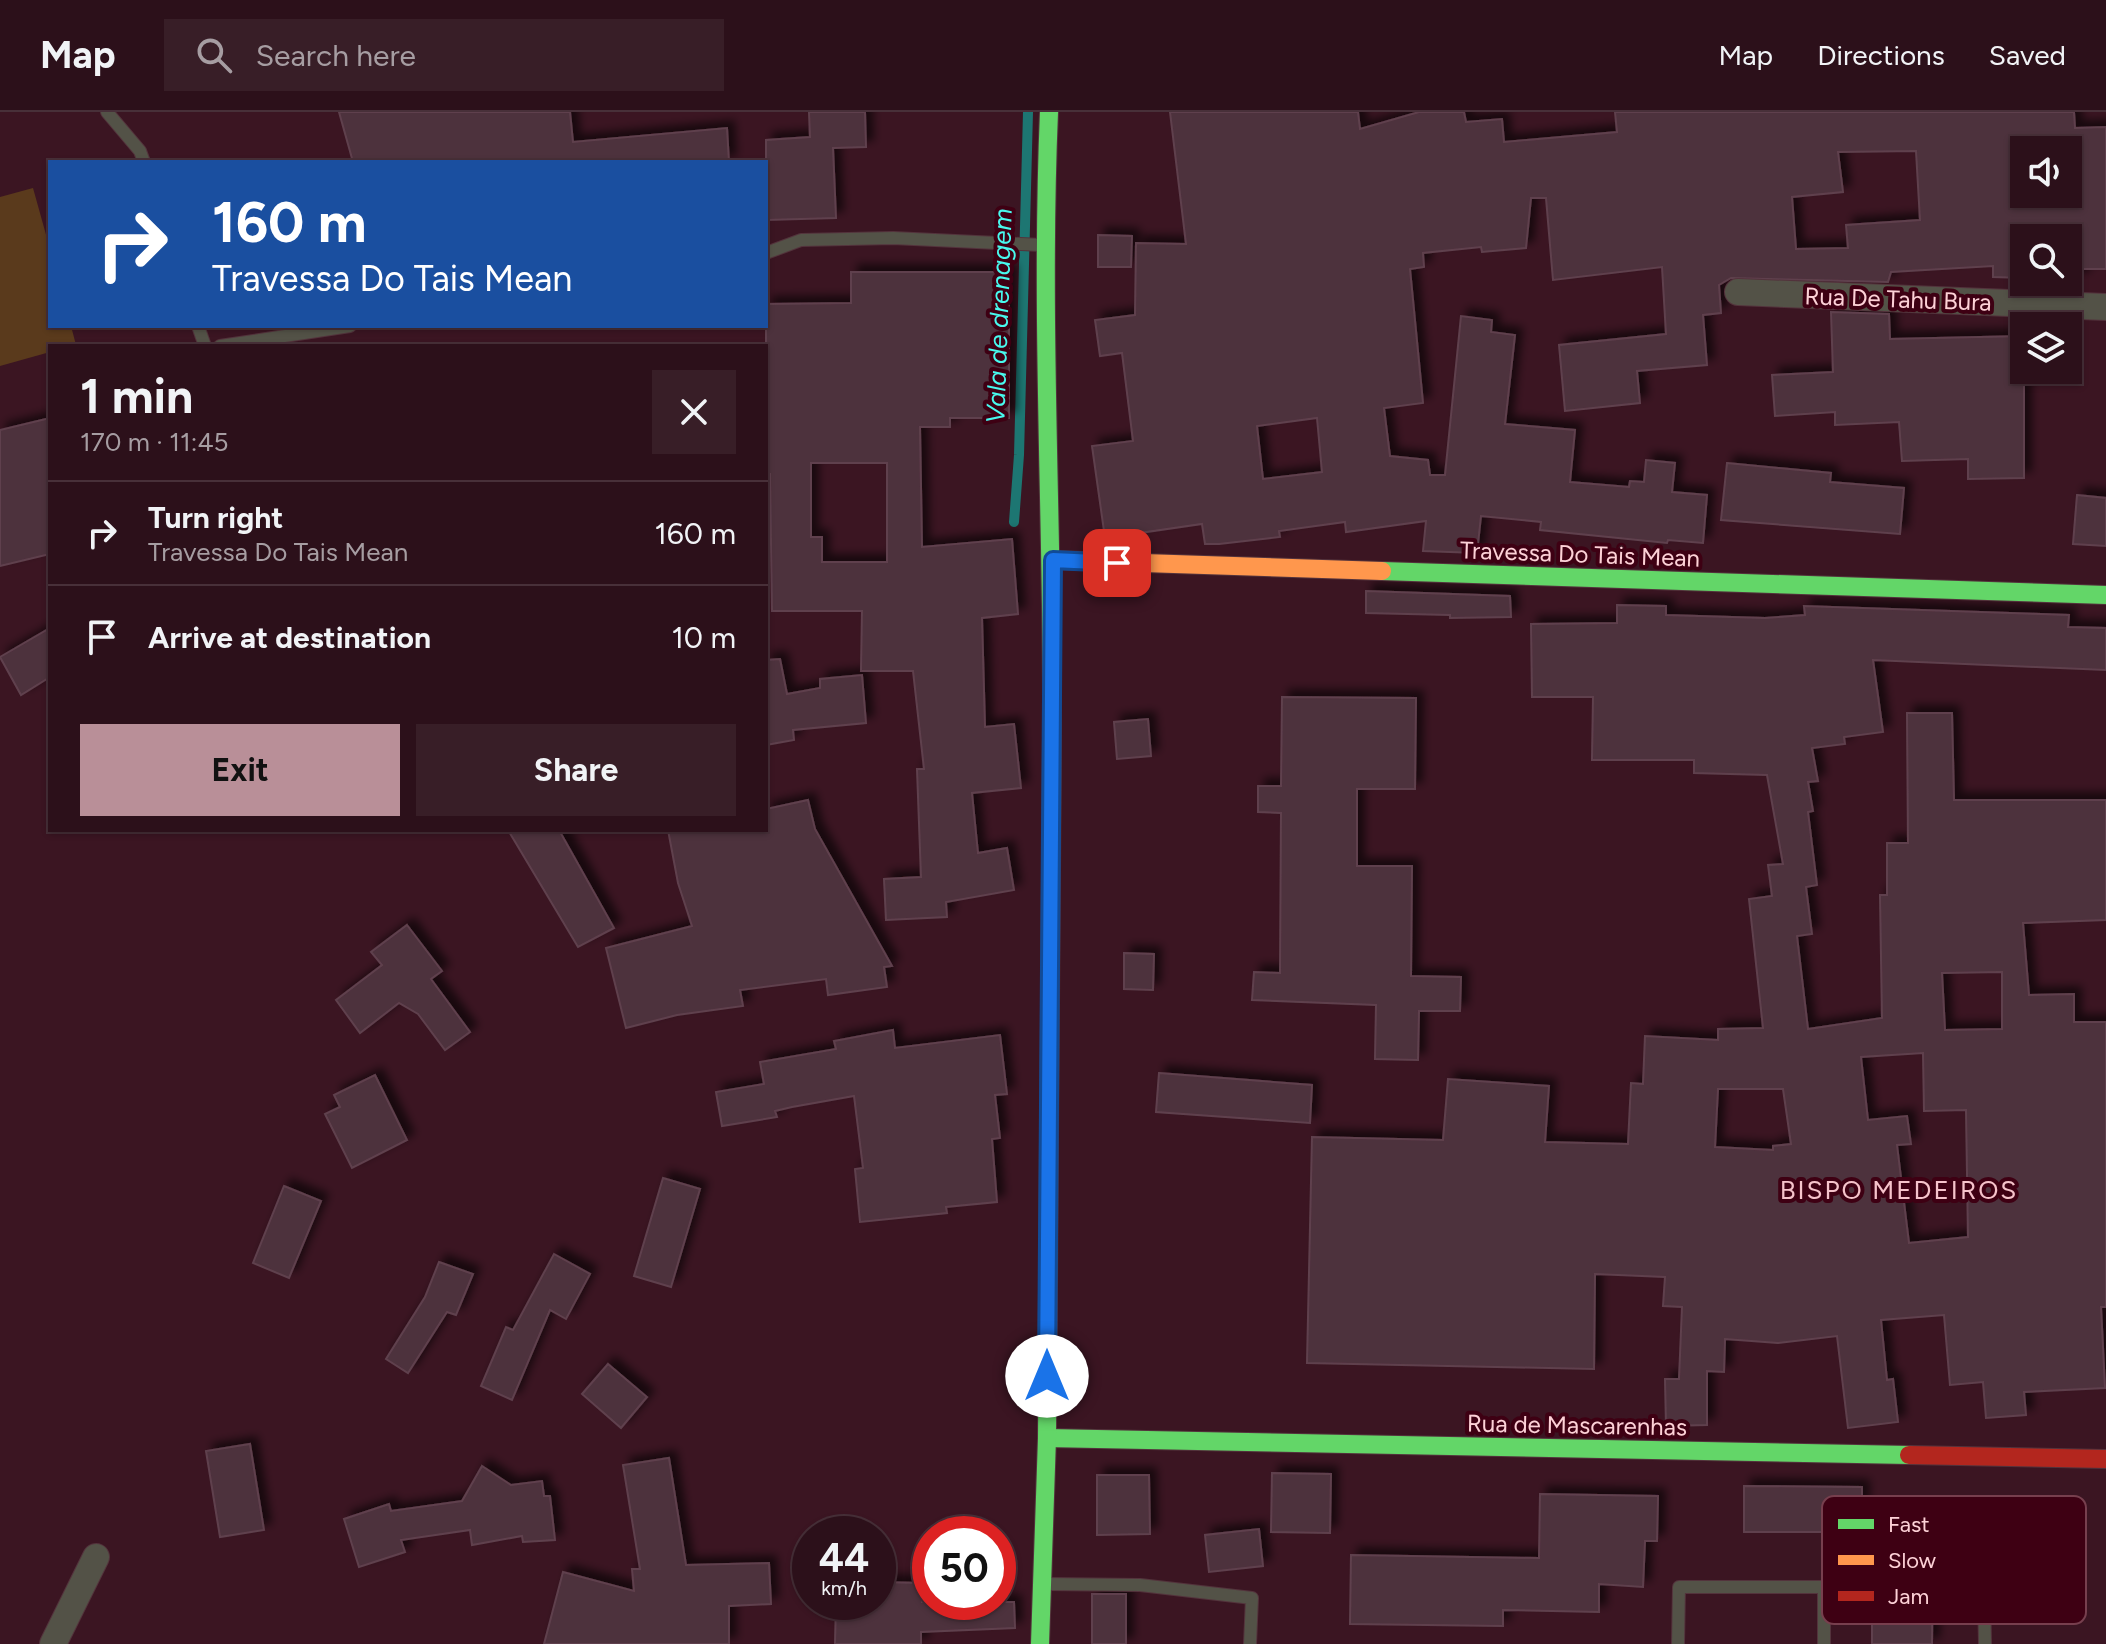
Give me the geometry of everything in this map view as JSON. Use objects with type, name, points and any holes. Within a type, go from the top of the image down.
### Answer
[{"type":"street","points":[[1040,1644],[1047,1438],[1053,560],[1035,244],[1049,112]]},
{"type":"street","name":"Rua De Tahu Bura","points":[[1738,292],[2106,307]]},
{"type":"street","name":"Travessa Do Tais Mean","points":[[1053,560],[2106,595]]},
{"type":"street","name":"Rua de Mascarenhas","points":[[1047,1438],[2106,1459]]},
{"type":"street","points":[[53,1644],[96,1557]]},
{"type":"lane","points":[[107,112],[140,151],[143,160]]},
{"type":"lane","points":[[768,252],[801,240],[1008,241],[1035,244]]},
{"type":"lane","points":[[233,344],[337,328]]},
{"type":"lane","points":[[1042,1584],[1140,1585],[1252,1598],[1250,1644]]},
{"type":"lane","points":[[1678,1644],[1679,1587],[1822,1587]]},
{"type":"lane","points":[[1985,1624],[1985,1644]]},
{"type":"shaded area","points":[[33,188],[48,242],[48,328],[72,328],[76,344],[48,344],[48,353],[0,366],[0,197]]},
{"type":"building","points":[[339,112],[570,112],[573,142],[727,128],[729,160],[352,160]]},
{"type":"building","points":[[809,112],[865,112],[866,147],[833,148],[836,218],[768,220],[766,140],[810,137]]},
{"type":"building","points":[[1170,112],[1358,112],[1360,129],[1419,112],[1464,112],[1466,122],[1502,119],[1504,142],[1617,132],[1615,112],[2074,112],[2075,128],[2106,127],[2106,269],[2082,269],[2082,224],[2010,224],[2010,278],[1993,277],[1993,266],[1891,272],[1888,282],[1731,278],[1719,285],[1721,313],[1703,315],[1707,365],[1637,371],[1640,403],[1565,411],[1559,345],[1666,334],[1662,267],[1553,280],[1546,198],[1531,198],[1526,248],[1482,252],[1481,247],[1423,253],[1424,267],[1410,269],[1423,403],[1384,408],[1390,456],[1428,460],[1430,475],[1445,475],[1461,316],[1492,320],[1491,332],[1515,335],[1505,424],[1575,430],[1570,482],[1629,487],[1630,481],[1644,482],[1646,460],[1675,463],[1672,492],[1707,495],[1703,543],[1668,540],[1667,543],[1540,530],[1541,522],[1481,516],[1477,553],[1423,551],[1426,521],[1346,532],[1345,522],[1279,531],[1280,537],[1219,544],[1205,544],[1202,524],[1105,538],[1092,446],[1133,441],[1122,353],[1100,356],[1095,320],[1135,315],[1136,243],[1186,244]],"holes":[[[1916,151],[1920,220],[1846,225],[1848,248],[1796,249],[1792,197],[1843,192],[1838,152]],[[1317,418],[1322,472],[1263,479],[1257,426]]]},
{"type":"building","points":[[1098,235],[1132,236],[1131,267],[1098,267]]},
{"type":"building","points":[[851,272],[1009,272],[1009,418],[950,418],[950,427],[920,427],[922,547],[1012,539],[1018,614],[982,618],[985,727],[1014,724],[1021,788],[972,793],[978,853],[1007,848],[1014,890],[946,902],[947,917],[886,920],[884,879],[921,877],[917,769],[924,769],[913,671],[861,671],[862,611],[772,611],[766,344],[768,304],[851,303]],"holes":[[[811,463],[887,463],[887,562],[822,562],[822,537],[811,537]]]},
{"type":"building","points":[[1831,312],[1889,314],[1890,339],[2010,336],[2010,384],[2024,384],[2024,478],[1968,479],[1968,459],[1902,461],[1899,422],[1835,425],[1835,412],[1775,416],[1772,375],[1833,372]]},
{"type":"building","points":[[48,418],[48,554],[0,566],[0,430]]},
{"type":"building","points":[[1727,463],[1831,473],[1830,482],[1904,488],[1900,534],[1721,520]]},
{"type":"building","points":[[2077,495],[2106,498],[2106,546],[2073,544]]},
{"type":"building","points":[[1366,591],[1510,596],[1511,617],[1450,618],[1450,615],[1366,613]]},
{"type":"building","points":[[1617,605],[1666,606],[1666,615],[1765,618],[1805,615],[1804,606],[2069,615],[2068,627],[2106,628],[2106,670],[1873,660],[1883,732],[1844,737],[1845,744],[1812,748],[1818,781],[1808,782],[1813,811],[1808,812],[1817,885],[1806,887],[1812,934],[1797,936],[1808,1029],[1882,1018],[1880,895],[1887,895],[1887,843],[1908,843],[1907,713],[1952,713],[1954,800],[2106,800],[2106,920],[2023,923],[2029,995],[2074,994],[2074,1022],[2106,1022],[2106,1307],[2101,1307],[2105,1388],[2024,1392],[2026,1415],[1986,1418],[1983,1382],[1950,1385],[1944,1315],[1881,1320],[1887,1380],[1893,1379],[1898,1422],[1848,1428],[1837,1336],[1778,1343],[1725,1339],[1724,1372],[1707,1371],[1707,1425],[1666,1426],[1665,1379],[1679,1379],[1682,1307],[1663,1306],[1665,1277],[1595,1274],[1594,1369],[1307,1363],[1312,1137],[1443,1140],[1448,1079],[1549,1086],[1545,1142],[1628,1144],[1631,1083],[1643,1084],[1645,1036],[1718,1040],[1718,1029],[1763,1028],[1749,899],[1772,896],[1768,865],[1783,864],[1767,775],[1694,773],[1694,760],[1592,760],[1593,697],[1532,697],[1531,624],[1617,623]],"holes":[[[2002,972],[2002,1029],[1945,1030],[1942,973]],[[1923,1053],[1924,1111],[1966,1110],[1968,1237],[1909,1243],[1897,1145],[1911,1144],[1907,1116],[1868,1120],[1861,1057]],[[1718,1089],[1783,1089],[1791,1144],[1773,1146],[1773,1150],[1715,1147]]]},
{"type":"building","points":[[48,629],[48,678],[21,695],[0,657]]},
{"type":"building","points":[[780,659],[787,694],[820,688],[820,679],[862,675],[866,723],[793,730],[794,740],[768,745],[768,660]]},
{"type":"building","points":[[1282,697],[1416,698],[1415,789],[1357,789],[1357,866],[1412,866],[1411,976],[1461,977],[1460,1011],[1419,1011],[1418,1060],[1375,1059],[1376,1005],[1252,1000],[1254,972],[1280,973],[1281,813],[1258,812],[1258,786],[1281,786]]},
{"type":"building","points":[[1148,719],[1151,756],[1117,759],[1114,722]]},
{"type":"building","points":[[808,800],[815,829],[892,966],[884,967],[887,987],[828,995],[826,979],[740,990],[743,1006],[677,1015],[626,1028],[606,948],[692,926],[678,883],[668,832],[768,832],[768,809]]},
{"type":"building","points":[[509,832],[560,832],[614,928],[578,947]]},
{"type":"building","points":[[407,925],[442,971],[431,979],[470,1032],[445,1050],[418,1014],[399,1003],[360,1033],[336,1000],[382,965],[371,952]]},
{"type":"building","points":[[1124,953],[1154,954],[1153,990],[1124,989]]},
{"type":"building","points":[[893,1030],[895,1048],[1000,1035],[1007,1094],[995,1095],[1000,1138],[992,1139],[997,1202],[946,1207],[947,1213],[860,1222],[855,1169],[863,1168],[854,1096],[775,1111],[777,1117],[722,1126],[716,1092],[764,1084],[760,1062],[836,1049],[834,1041]]},
{"type":"building","points":[[1159,1073],[1312,1085],[1310,1123],[1156,1112]]},
{"type":"building","points":[[375,1075],[407,1140],[352,1168],[325,1114],[340,1107],[334,1095]]},
{"type":"building","points":[[663,1178],[700,1189],[671,1287],[634,1276]]},
{"type":"building","points":[[284,1186],[321,1201],[289,1278],[253,1263]]},
{"type":"building","points":[[554,1254],[590,1274],[566,1319],[550,1310],[512,1400],[481,1386],[506,1327],[513,1330]]},
{"type":"building","points":[[439,1262],[473,1274],[456,1315],[447,1312],[408,1373],[386,1359],[425,1297]]},
{"type":"building","points":[[608,1364],[647,1397],[621,1428],[582,1394]]},
{"type":"building","points":[[250,1444],[264,1530],[220,1537],[206,1451]]},
{"type":"building","points":[[669,1458],[686,1565],[769,1563],[771,1604],[729,1606],[729,1644],[544,1644],[563,1572],[634,1591],[632,1569],[640,1569],[623,1465]]},
{"type":"building","points":[[482,1466],[511,1485],[542,1481],[544,1496],[550,1496],[555,1540],[523,1542],[522,1536],[472,1545],[470,1530],[401,1540],[405,1552],[359,1567],[344,1519],[389,1504],[391,1511],[462,1501]]},
{"type":"building","points":[[1272,1473],[1331,1474],[1330,1533],[1271,1532]]},
{"type":"building","points":[[1097,1475],[1149,1475],[1150,1534],[1097,1535]]},
{"type":"building","points":[[1744,1486],[1862,1487],[1862,1496],[1822,1496],[1822,1532],[1744,1532]]},
{"type":"building","points":[[1540,1494],[1658,1496],[1657,1541],[1645,1541],[1643,1587],[1599,1584],[1599,1612],[1503,1610],[1503,1626],[1350,1624],[1351,1555],[1539,1558]]},
{"type":"building","points":[[1259,1529],[1263,1566],[1209,1572],[1205,1535]]},
{"type":"building","points":[[896,1582],[912,1583],[912,1620],[1015,1620],[1015,1628],[921,1632],[921,1644],[835,1644],[836,1620],[896,1620]]},
{"type":"building","points":[[1092,1594],[1126,1594],[1126,1644],[1092,1644]]},
{"type":"building","points":[[1872,1624],[1932,1624],[1932,1644],[1872,1644]]},
{"type":"waterway","name":"Vala de drenagem","points":[[1014,522],[1019,455],[1028,112]]},
{"type":"traffic: fast","points":[[1049,112],[1046,347],[1052,738]]},
{"type":"traffic: fast","points":[[1382,571],[2106,595]]},
{"type":"traffic: fast","points":[[1040,1644],[1047,1438],[1049,1140]]},
{"type":"traffic: fast","points":[[1047,1438],[1909,1455]]},
{"type":"traffic: slow","points":[[1053,560],[1382,571]]},
{"type":"traffic: jam","points":[[1049,1140],[1052,738]]},
{"type":"traffic: jam","points":[[1909,1455],[2106,1459]]},
{"type":"district","name":"BISPO MEDEIROS","points":[[1899,1190]]},
{"type":"route","points":[[1047,1376],[1053,560],[1117,563]]}]
